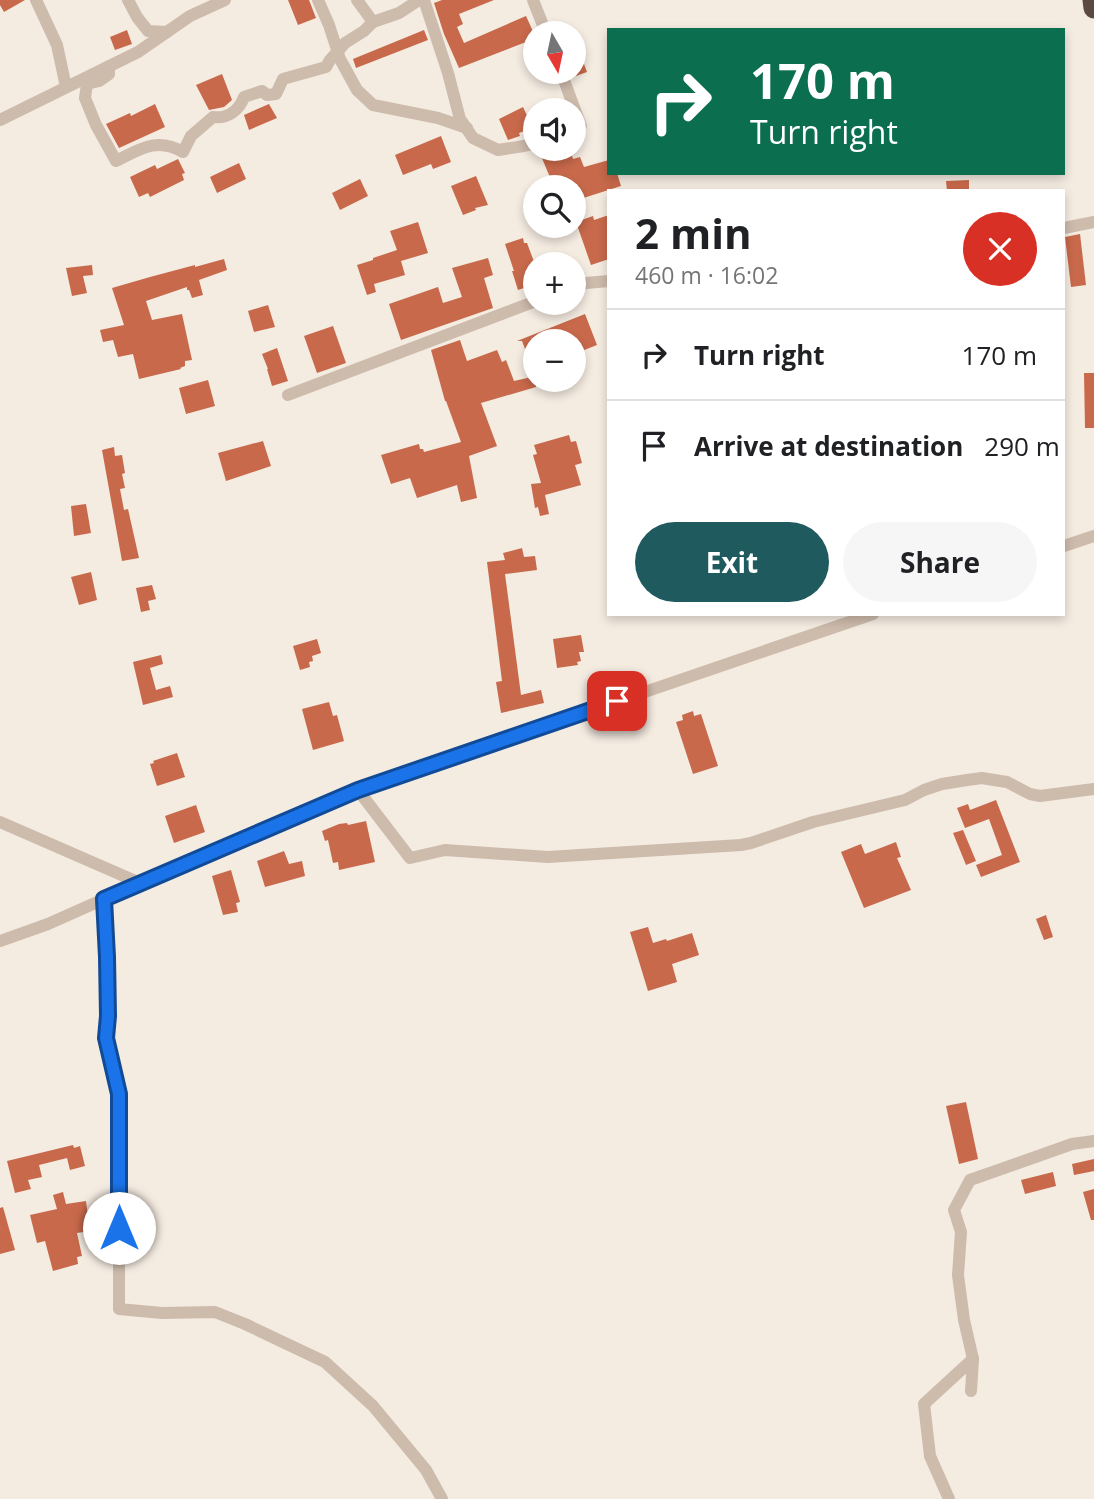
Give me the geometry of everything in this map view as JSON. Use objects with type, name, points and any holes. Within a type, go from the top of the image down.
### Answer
[{"type":"highway","points":[[1093,0],[1094,8]]},
{"type":"street","points":[[36,0],[58,45],[66,88]]},
{"type":"street","points":[[128,0],[148,31],[167,32]]},
{"type":"street","points":[[0,120],[138,52],[190,16],[225,0]]},
{"type":"street","points":[[318,0],[338,52],[357,90],[373,105],[438,118],[467,128]]},
{"type":"street","points":[[357,0],[373,22]]},
{"type":"street","points":[[109,66],[109,74],[87,85],[85,98],[96,125],[116,160],[151,144],[173,146],[183,152],[191,136],[213,117],[223,118],[237,109],[244,97],[262,91],[267,95],[276,94],[283,79],[326,67],[345,43],[365,31],[373,22],[399,13],[422,0],[448,73],[460,119],[473,138],[498,150],[523,146]]},
{"type":"street","points":[[533,0],[541,21]]},
{"type":"street","points":[[1065,228],[1094,222]]},
{"type":"street","points":[[586,283],[607,281]]},
{"type":"street","points":[[288,395],[523,306]]},
{"type":"street","points":[[1065,546],[1094,536]]},
{"type":"street","points":[[0,941],[48,924],[358,790],[867,616]]},
{"type":"street","points":[[358,790],[410,858],[445,850],[548,857],[741,845],[813,822],[905,800],[924,790],[974,779],[1007,782],[1040,796],[1094,789]]},
{"type":"street","points":[[0,822],[140,883]]},
{"type":"street","points":[[104,899],[108,980],[106,1038],[119,1094],[119,1309],[162,1313],[215,1312],[325,1362],[373,1406],[426,1470],[443,1499]]},
{"type":"street","points":[[971,1391],[973,1359],[958,1275],[961,1232],[954,1210],[970,1180],[1072,1144],[1094,1142]]},
{"type":"street","points":[[949,1499],[930,1456],[924,1404],[973,1359]]},
{"type":"building","points":[[0,0],[25,0],[4,12]]},
{"type":"building","points":[[288,0],[309,0],[316,18],[298,25]]},
{"type":"building","points":[[442,0],[494,0],[459,14],[463,24],[457,27],[464,43],[526,16],[528,21],[523,21],[523,43],[459,68],[434,3]]},
{"type":"building","points":[[127,30],[132,44],[115,50],[110,37]]},
{"type":"building","points":[[424,30],[428,40],[356,68],[353,59]]},
{"type":"building","points":[[222,74],[232,100],[224,107],[209,110],[196,85]]},
{"type":"building","points":[[155,104],[165,127],[119,148],[106,124]]},
{"type":"building","points":[[269,104],[277,118],[249,130],[244,115]]},
{"type":"building","points":[[523,107],[523,132],[519,133],[520,136],[508,140],[499,119]]},
{"type":"building","points":[[441,136],[451,162],[433,169],[431,164],[403,175],[395,155]]},
{"type":"building","points":[[178,159],[185,173],[182,174],[184,180],[150,197],[148,193],[139,197],[130,177],[155,165],[157,169]]},
{"type":"building","points":[[543,161],[582,161],[584,167],[607,161],[607,175],[618,175],[621,186],[586,197],[586,175],[549,175]]},
{"type":"building","points":[[239,163],[246,179],[217,193],[210,177]]},
{"type":"building","points":[[476,176],[488,205],[463,215],[451,186]]},
{"type":"building","points":[[360,179],[368,196],[340,210],[332,193]]},
{"type":"building","points":[[969,180],[969,189],[947,189],[946,181]]},
{"type":"building","points":[[593,216],[594,220],[607,216],[607,260],[591,265],[582,238],[586,238],[586,218]]},
{"type":"building","points":[[418,222],[428,253],[401,261],[405,275],[374,284],[376,292],[367,295],[357,265],[397,250],[390,231]]},
{"type":"building","points":[[1080,234],[1086,285],[1071,287],[1065,237]]},
{"type":"building","points":[[523,238],[524,243],[527,243],[530,252],[523,252],[523,288],[518,290],[505,244]]},
{"type":"building","points":[[488,258],[493,275],[484,278],[493,308],[401,340],[389,304],[438,287],[443,303],[462,297],[452,268]]},
{"type":"building","points":[[224,259],[227,270],[199,280],[203,295],[192,298],[187,287],[146,301],[152,320],[182,314],[192,360],[185,361],[185,366],[181,369],[139,379],[133,354],[118,357],[113,340],[103,342],[100,330],[124,325],[112,288]]},
{"type":"building","points":[[92,265],[93,275],[83,276],[87,293],[72,296],[66,268]]},
{"type":"building","points":[[268,305],[275,327],[254,332],[248,311]]},
{"type":"building","points":[[585,315],[597,345],[586,349],[586,329],[547,329]]},
{"type":"building","points":[[333,326],[346,363],[317,373],[304,336]]},
{"type":"building","points":[[460,340],[467,361],[497,350],[502,362],[506,360],[514,381],[523,379],[523,391],[481,403],[497,446],[469,456],[477,498],[461,502],[457,485],[417,498],[410,478],[391,484],[381,455],[419,444],[424,452],[461,442],[445,401],[431,350]]},
{"type":"building","points":[[277,348],[288,381],[272,386],[262,354]]},
{"type":"building","points":[[1084,373],[1094,373],[1094,428],[1085,428]]},
{"type":"building","points":[[208,380],[215,406],[186,414],[179,388]]},
{"type":"building","points":[[569,435],[571,442],[576,441],[582,463],[575,465],[581,485],[545,495],[549,514],[540,516],[538,507],[535,508],[531,484],[541,483],[533,455],[537,454],[534,445]]},
{"type":"building","points":[[263,441],[271,466],[226,481],[218,453]]},
{"type":"building","points":[[114,447],[115,456],[122,455],[125,488],[120,489],[124,510],[128,509],[139,558],[122,561],[102,450]]},
{"type":"building","points":[[86,504],[91,533],[74,536],[71,506]]},
{"type":"building","points":[[522,548],[524,557],[535,556],[537,570],[505,574],[521,695],[541,690],[544,703],[501,713],[496,682],[502,681],[487,562],[505,560],[503,553]]},
{"type":"building","points":[[91,572],[97,600],[79,605],[71,577]]},
{"type":"building","points":[[152,585],[156,599],[148,601],[150,610],[141,612],[136,588]]},
{"type":"building","points":[[581,635],[584,652],[579,652],[581,661],[577,662],[578,665],[557,668],[553,639]]},
{"type":"building","points":[[317,639],[321,653],[312,656],[310,667],[300,670],[293,646]]},
{"type":"building","points":[[161,655],[163,664],[150,668],[156,690],[170,686],[173,697],[143,705],[133,662]]},
{"type":"building","points":[[329,702],[333,716],[337,715],[344,741],[313,750],[302,709]]},
{"type":"building","points":[[693,711],[694,716],[701,714],[718,766],[693,774],[676,722],[683,720],[682,715]]},
{"type":"building","points":[[177,753],[185,777],[157,786],[150,764]]},
{"type":"building","points":[[996,800],[1020,862],[981,877],[976,865],[1002,855],[989,819],[965,828],[957,808],[968,804],[970,810]]},
{"type":"building","points":[[196,805],[205,832],[174,843],[165,816]]},
{"type":"building","points":[[366,821],[375,862],[339,870],[338,862],[333,863],[328,840],[325,841],[322,831],[339,824]]},
{"type":"building","points":[[963,830],[976,861],[966,865],[953,833]]},
{"type":"building","points":[[896,842],[901,857],[897,858],[911,890],[864,908],[841,852],[861,844],[865,854]]},
{"type":"building","points":[[284,851],[289,864],[302,861],[305,876],[265,887],[257,861]]},
{"type":"building","points":[[231,870],[240,902],[236,903],[238,912],[223,915],[212,876]]},
{"type":"building","points":[[1046,915],[1053,937],[1044,940],[1036,919]]},
{"type":"building","points":[[648,927],[653,943],[692,933],[699,955],[672,964],[677,982],[648,991],[630,932]]},
{"type":"building","points":[[966,1102],[978,1159],[959,1164],[946,1106]]},
{"type":"building","points":[[73,1145],[74,1148],[80,1146],[85,1166],[70,1170],[67,1158],[39,1165],[42,1177],[28,1180],[31,1189],[15,1193],[7,1161]]},
{"type":"building","points":[[1094,1159],[1094,1171],[1074,1175],[1072,1164]]},
{"type":"building","points":[[1053,1172],[1056,1186],[1025,1194],[1021,1180]]},
{"type":"building","points":[[1094,1189],[1094,1220],[1091,1220],[1083,1192]]},
{"type":"building","points":[[63,1192],[66,1204],[86,1201],[90,1231],[77,1233],[82,1256],[77,1257],[78,1264],[53,1271],[45,1241],[37,1243],[30,1215],[57,1209],[53,1195]]},
{"type":"building","points":[[3,1207],[15,1250],[0,1254],[0,1208]]},
{"type":"route","points":[[119,1228],[119,1094],[106,1038],[108,1016],[104,899],[358,790],[617,701]]}]
